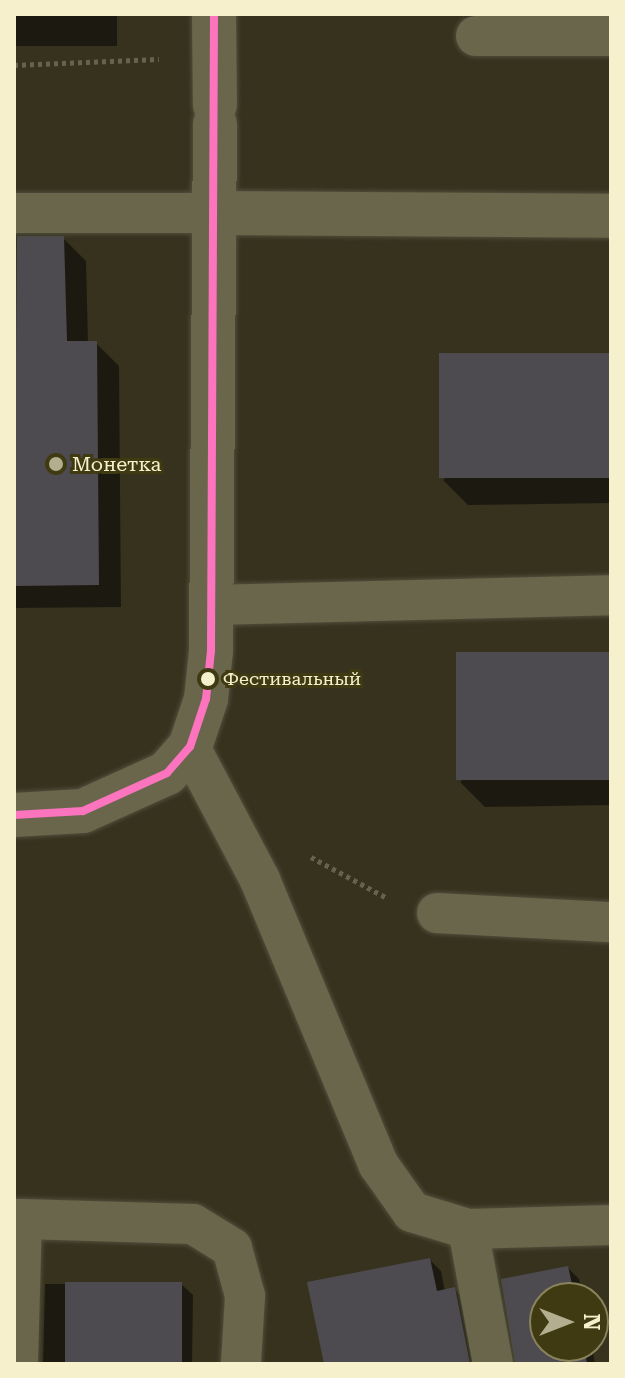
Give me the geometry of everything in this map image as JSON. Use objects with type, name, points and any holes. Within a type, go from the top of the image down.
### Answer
[{"type":"street","points":[[14,815],[83,811],[117,799],[167,773],[190,747],[206,699],[211,605],[214,14]]},
{"type":"street","points":[[215,213],[611,216]]},
{"type":"lane","points":[[476,36],[611,36]]},
{"type":"lane","points":[[14,213],[215,213]]},
{"type":"lane","points":[[211,605],[611,595]]},
{"type":"lane","points":[[190,747],[260,880],[378,1164],[412,1212],[468,1229],[611,1225]]},
{"type":"lane","points":[[437,913],[611,922]]},
{"type":"lane","points":[[18,1364],[18,1219],[193,1224],[232,1248],[245,1296],[241,1364]]},
{"type":"lane","points":[[468,1229],[493,1364]]},
{"type":"path","points":[[14,65],[215,57]]},
{"type":"path","points":[[305,854],[402,907],[437,913]]},
{"type":"building","name":"Монетка","points":[[17,236],[64,236],[67,341],[97,341],[99,585],[14,586]]},
{"type":"building","points":[[439,353],[611,353],[611,478],[439,478]]},
{"type":"building","points":[[456,652],[611,652],[611,780],[456,780]]},
{"type":"building","points":[[430,1258],[437,1291],[455,1287],[470,1364],[324,1364],[307,1282]]},
{"type":"building","points":[[568,1266],[572,1282],[529,1282],[529,1362],[587,1364],[515,1364],[501,1279]]},
{"type":"building","points":[[65,1282],[182,1282],[182,1364],[65,1364]]},
{"type":"transit line","points":[[14,815],[83,811],[167,773],[190,747],[206,699],[211,651],[214,14]]},
{"type":"place","name":"Монетка","points":[[56,464]]},
{"type":"place","name":"Фестивальный","points":[[208,679]]}]
